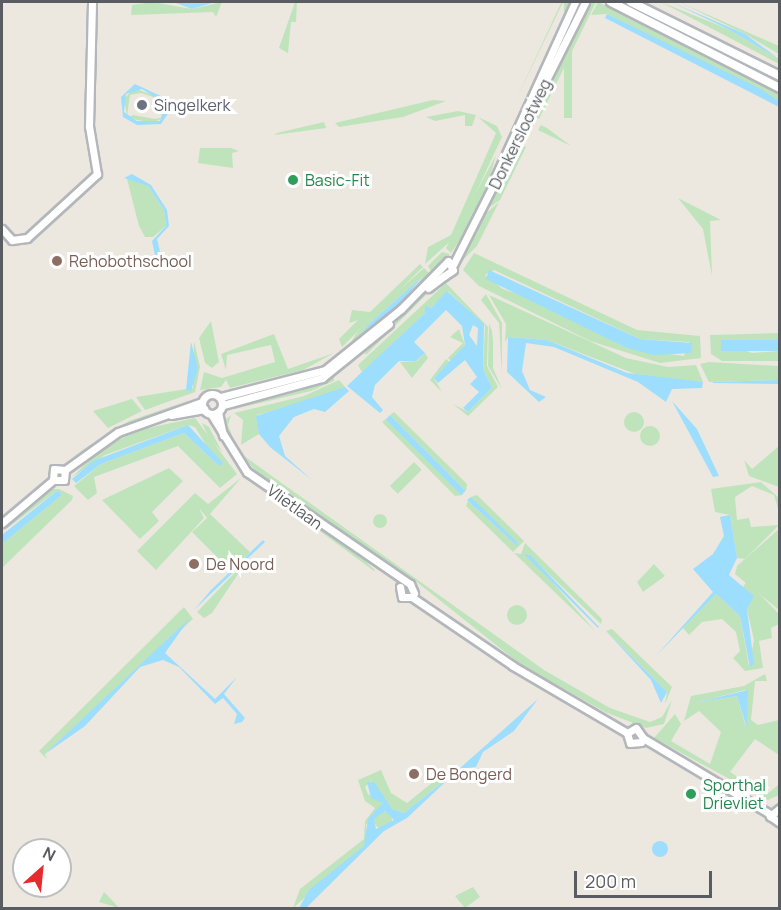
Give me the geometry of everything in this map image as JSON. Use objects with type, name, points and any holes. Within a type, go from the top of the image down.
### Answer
[{"type":"main road","points":[[611,2],[780,88]]},
{"type":"main road","points":[[631,2],[780,76]]},
{"type":"street","points":[[2,229],[15,241],[29,236],[95,180],[99,166],[89,126],[93,88],[88,25],[92,2]]},
{"type":"street","name":"Donkerslootweg","points":[[450,263],[471,233],[575,2]]},
{"type":"street","name":"Donkerslootweg","points":[[450,263],[585,2]]},
{"type":"street","points":[[441,273],[450,263]]},
{"type":"street","points":[[2,523],[53,480],[64,480],[65,470],[108,438],[145,420],[203,406],[215,413],[222,401],[325,369],[401,309],[450,263]]},
{"type":"street","points":[[203,406],[210,394],[222,401]]},
{"type":"street","name":"Vlietlaan","points":[[215,413],[223,438],[247,472],[402,585]]},
{"type":"street","points":[[402,585],[402,597],[413,595]]},
{"type":"street","points":[[402,585],[513,666],[629,732],[638,729],[642,740]]},
{"type":"street","points":[[629,732],[630,743],[642,740],[673,756],[738,794],[774,810],[780,823]]},
{"type":"green space","points":[[152,2],[192,9],[222,2],[216,17],[213,12],[131,15],[132,5]]},
{"type":"green space","points":[[295,2],[297,2],[296,22],[291,22],[288,53],[279,48]]},
{"type":"green space","points":[[558,2],[563,2],[513,106],[561,3]]},
{"type":"green space","points":[[564,2],[572,2],[572,118],[564,118]]},
{"type":"green space","points":[[589,2],[596,2],[539,119],[532,115]]},
{"type":"green space","points":[[598,2],[779,91],[779,101],[607,14],[591,15]]},
{"type":"green space","points":[[661,2],[728,29],[779,59],[779,64]]},
{"type":"green space","points":[[679,2],[779,46],[779,54],[745,34]]},
{"type":"green space","points":[[134,88],[160,98],[165,114],[153,97],[141,93],[130,95],[127,116],[124,99]]},
{"type":"green space","points":[[433,100],[446,101],[403,117],[339,127],[335,123]]},
{"type":"green space","points":[[458,111],[476,115],[472,126],[465,126],[465,115],[435,121],[426,117]]},
{"type":"green space","points":[[133,115],[155,119],[164,117],[153,123],[128,118]]},
{"type":"green space","points":[[478,117],[497,126],[502,137],[455,237],[425,264],[428,247],[451,235],[496,133]]},
{"type":"green space","points":[[324,122],[326,128],[274,135],[277,133]]},
{"type":"green space","points":[[541,125],[547,128],[571,146],[538,130]]},
{"type":"green space","points":[[521,144],[526,147],[500,200],[487,209]]},
{"type":"green space","points":[[200,148],[231,148],[239,151],[232,153],[233,168],[198,163]]},
{"type":"green space","points":[[496,155],[481,209],[451,253],[446,248]]},
{"type":"green space","points":[[134,178],[148,186],[164,210],[166,226],[153,237],[145,237],[139,226],[127,179]]},
{"type":"green space","points":[[678,198],[721,220],[710,221],[712,276],[703,229]]},
{"type":"green space","points":[[499,202],[477,246],[461,262],[483,216]]},
{"type":"green space","points":[[442,252],[450,254],[432,273],[428,266]]},
{"type":"green space","points":[[474,253],[637,330],[700,336],[701,358],[660,363],[590,341],[479,286],[463,270]],"holes":[[[494,270],[640,339],[689,342],[684,356],[627,348],[544,303],[503,289],[485,275]]]},
{"type":"green space","points":[[420,264],[423,267],[342,347],[339,339],[358,320],[349,323],[352,310],[370,312]]},
{"type":"green space","points":[[424,268],[431,275],[419,290],[356,344],[352,340],[366,320]],"holes":[[[422,277],[412,293],[360,337],[370,323]]]},
{"type":"green space","points":[[438,283],[367,354],[364,354],[422,294]]},
{"type":"green space","points":[[446,283],[488,327],[487,366],[498,387],[468,416],[453,404],[468,412],[492,388],[483,369],[485,326],[448,291],[431,308],[425,305],[425,313],[362,372],[358,365]]},
{"type":"green space","points":[[486,294],[502,323],[502,375],[499,323],[481,300]]},
{"type":"green space","points":[[489,295],[626,358],[668,367],[696,365],[703,382],[648,379],[547,340],[508,337],[505,342],[506,324]]},
{"type":"green space","points":[[211,321],[219,362],[212,368],[205,363],[199,338]]},
{"type":"green space","points":[[489,324],[493,340],[493,368],[502,389],[488,366]]},
{"type":"green space","points":[[459,329],[465,345],[451,361],[448,358],[463,343],[450,337]]},
{"type":"green space","points":[[779,333],[779,340],[721,341],[752,353],[779,351],[779,361],[722,361],[711,354],[710,335]]},
{"type":"green space","points":[[274,334],[288,369],[334,353],[303,370],[230,388],[226,380],[221,387],[200,390],[204,372],[222,378],[275,362],[271,345],[227,355],[226,370],[221,354]]},
{"type":"green space","points":[[194,341],[200,367],[195,392],[145,410],[136,397],[193,388]]},
{"type":"green space","points":[[425,353],[428,358],[412,378],[400,362],[417,361]]},
{"type":"green space","points":[[446,359],[450,362],[434,378],[442,392],[430,380]]},
{"type":"green space","points":[[709,362],[779,366],[779,380],[709,382],[700,364]]},
{"type":"green space","points":[[334,374],[334,381],[311,391],[235,409],[233,404],[296,390]]},
{"type":"green space","points":[[339,380],[345,387],[330,395],[257,415],[259,434],[241,445],[243,420],[234,413],[304,396]]},
{"type":"green space","points":[[132,399],[142,411],[108,428],[93,411]]},
{"type":"green space","points":[[190,400],[124,426],[68,459],[129,421]]},
{"type":"green space","points":[[394,412],[467,484],[466,491],[390,415]]},
{"type":"green space","points":[[634,412],[641,415],[644,422],[641,429],[634,432],[627,429],[624,422],[627,415]]},
{"type":"green space","points":[[231,415],[228,425],[238,451],[250,470],[374,559],[389,568],[259,476],[244,456],[544,670],[610,708],[650,722],[662,717],[672,700],[664,724],[646,728],[605,712],[520,664],[413,579],[386,570],[248,469],[225,435],[222,423]]},
{"type":"green space","points":[[195,418],[237,474],[220,488],[178,446],[94,477],[97,493],[88,500],[74,486],[101,464],[184,433],[219,466],[195,427],[188,425],[105,455],[72,477],[97,453],[134,431]]},
{"type":"green space","points":[[386,419],[463,495],[455,496],[382,422]]},
{"type":"green space","points":[[202,423],[209,427],[222,452],[209,438]]},
{"type":"green space","points":[[646,426],[654,426],[660,432],[660,440],[654,446],[646,446],[640,440],[640,432]]},
{"type":"green space","points":[[779,446],[779,487],[749,476],[744,460],[752,469]]},
{"type":"green space","points":[[414,462],[422,470],[398,494],[390,486]]},
{"type":"green space","points":[[169,468],[183,481],[152,512],[159,521],[140,539],[102,500]]},
{"type":"green space","points":[[241,478],[210,514],[250,552],[231,571],[192,532],[207,518],[199,508],[204,518],[156,570],[137,551],[195,493],[208,504]]},
{"type":"green space","points":[[761,482],[778,497],[780,516],[774,495],[752,486],[735,497],[737,520],[749,518],[751,527],[779,525],[745,559],[737,558],[730,515],[715,512],[711,489]]},
{"type":"green space","points":[[53,489],[59,489],[73,496],[72,500],[2,568],[2,544],[62,495],[58,490],[2,532]]},
{"type":"green space","points":[[268,493],[363,559],[375,570],[374,571]]},
{"type":"green space","points":[[477,495],[524,541],[513,552],[466,506],[468,501],[517,546],[471,497]]},
{"type":"green space","points":[[377,514],[383,514],[387,521],[383,528],[377,528],[373,524],[373,518]]},
{"type":"green space","points":[[779,529],[779,610],[735,574],[737,566]]},
{"type":"green space","points":[[525,543],[602,619],[601,624],[527,553],[595,631],[514,553],[521,554]]},
{"type":"green space","points":[[248,559],[212,613],[204,618],[197,612]]},
{"type":"green space","points":[[654,564],[665,576],[643,592],[637,582]]},
{"type":"green space","points":[[747,581],[779,614],[779,624],[771,628],[772,638],[759,641],[763,668],[745,671],[733,658],[740,651],[736,632],[722,619],[702,622],[689,635],[683,628],[716,594],[740,616],[749,666],[754,640],[747,609],[753,596],[743,587]]},
{"type":"green space","points":[[517,605],[524,608],[527,615],[524,622],[517,625],[510,622],[507,615],[510,608]]},
{"type":"green space","points":[[184,607],[193,619],[45,754],[47,759],[39,751]]},
{"type":"green space","points":[[612,629],[672,687],[665,704],[667,692],[606,631]]},
{"type":"green space","points":[[765,674],[767,681],[755,681],[751,720],[758,725],[779,720],[779,755],[755,739],[730,772],[766,795],[778,785],[779,795],[768,800],[654,738],[675,714],[681,724],[671,741],[710,764],[721,732],[699,711],[684,721],[691,696],[744,686]],"holes":[[[745,690],[746,727],[737,696],[694,703]]]},
{"type":"green space","points":[[381,770],[391,793],[407,803],[438,778],[457,771],[404,813],[392,809],[371,781],[365,787],[368,794],[383,803],[366,825],[367,837],[364,846],[293,908],[300,889],[364,839],[365,821],[375,808],[365,801],[358,780]]},
{"type":"green space","points":[[379,811],[387,811],[392,816],[390,827],[379,829],[374,824],[374,816]]},
{"type":"green space","points":[[473,887],[480,897],[465,908],[455,896]]},
{"type":"green space","points":[[104,892],[111,899],[119,908],[99,902]]},
{"type":"water","points":[[173,2],[215,2],[192,9]]},
{"type":"water","points":[[671,2],[745,34],[779,59],[728,29]]},
{"type":"water","points":[[607,14],[759,88],[779,101],[779,107],[605,18]]},
{"type":"water","points":[[135,84],[165,98],[169,112],[161,124],[137,125],[123,117],[121,97]],"holes":[[[142,89],[165,104],[160,121],[137,121],[124,112],[126,94]]]},
{"type":"water","points":[[132,174],[151,185],[167,210],[169,226],[157,239],[164,268],[158,270],[152,241],[166,226],[164,210],[148,186],[124,178]]},
{"type":"water","points":[[489,270],[640,339],[692,343],[691,353],[654,355],[627,348],[486,279]]},
{"type":"water","points":[[422,277],[400,305],[359,337],[370,323]]},
{"type":"water","points":[[447,291],[484,324],[483,369],[492,388],[468,412],[463,408],[479,392],[470,384],[477,377],[465,360],[438,383],[434,378],[465,345],[462,326],[446,310],[414,342],[425,353],[416,361],[399,361],[375,385],[372,397],[383,410],[380,413],[347,386],[425,313],[425,305],[431,308]],"holes":[[[473,325],[478,328],[477,346],[469,335]]]},
{"type":"water","points":[[508,337],[547,340],[627,373],[703,382],[702,388],[672,389],[666,402],[638,382],[554,347],[526,343],[522,371],[530,390],[546,397],[539,402],[507,372]]},
{"type":"water","points":[[721,340],[779,340],[779,351],[721,351]]},
{"type":"water","points":[[191,342],[198,368],[191,391],[186,390]]},
{"type":"water","points":[[780,380],[779,384],[712,383],[714,382]]},
{"type":"water","points":[[345,387],[349,391],[325,412],[314,409],[294,417],[279,436],[285,456],[312,480],[270,447],[259,434],[256,416]]},
{"type":"water","points":[[672,401],[697,429],[719,476],[713,477]]},
{"type":"water","points":[[390,415],[466,491],[461,495],[386,419]]},
{"type":"water","points":[[188,425],[223,463],[219,466],[184,433],[101,464],[76,483],[72,479],[93,461]]},
{"type":"water","points":[[58,490],[62,495],[2,544],[2,535]]},
{"type":"water","points":[[471,497],[517,542],[517,546],[467,500]]},
{"type":"water","points":[[730,515],[737,558],[729,575],[754,596],[747,609],[754,664],[750,667],[740,616],[716,594],[655,657],[713,592],[693,569],[713,554],[724,536],[720,517]]},
{"type":"water","points":[[263,540],[265,542],[194,610],[211,590]]},
{"type":"water","points":[[524,554],[530,555],[599,627],[598,628]]},
{"type":"water","points":[[190,618],[165,653],[215,699],[237,677],[224,694],[245,718],[242,722],[234,724],[237,714],[223,698],[215,704],[179,667],[163,660],[140,667],[85,726],[45,754]]},
{"type":"water","points":[[606,631],[667,692],[661,703],[651,680]]},
{"type":"water","points":[[748,690],[747,728],[737,696],[694,703]]},
{"type":"water","points":[[538,699],[514,731],[483,752],[476,767],[459,769]]},
{"type":"water","points":[[457,771],[407,818],[384,831],[306,908],[299,908],[309,890],[364,846],[368,819],[383,803],[371,798],[367,782],[374,782],[392,809],[404,813]],"holes":[[[385,811],[394,820],[376,829],[374,819]]]},
{"type":"water","points":[[660,841],[666,843],[668,849],[666,855],[660,857],[654,855],[652,849],[654,843]]},
{"type":"place","name":"Singelkerk","points":[[142,105]]},
{"type":"place","name":"Basic-Fit","points":[[293,180]]},
{"type":"place","name":"Rehobothschool","points":[[57,261]]},
{"type":"place","name":"De Noord","points":[[194,564]]},
{"type":"place","name":"De Bongerd","points":[[414,774]]},
{"type":"place","name":"Sporthal Drievliet","points":[[691,794]]}]
